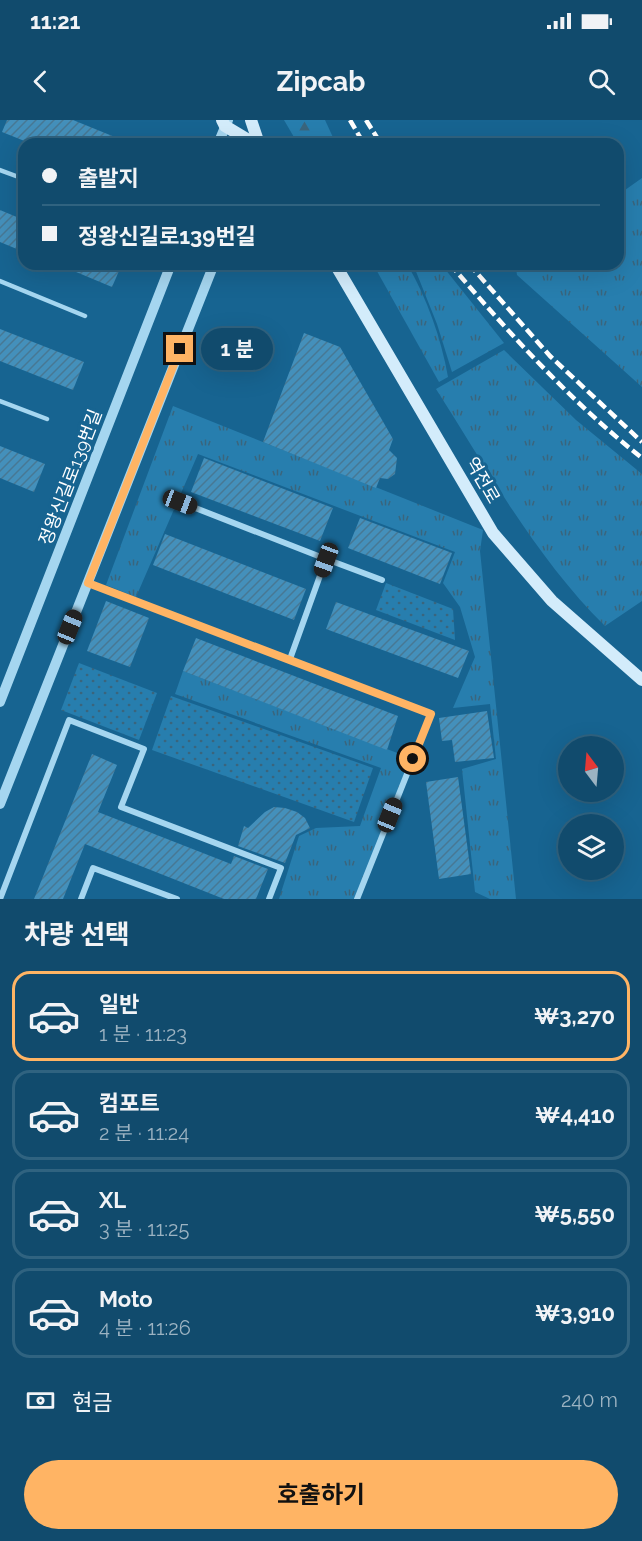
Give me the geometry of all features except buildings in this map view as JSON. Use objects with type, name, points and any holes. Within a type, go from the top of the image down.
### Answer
[{"type":"main road","points":[[251,120],[257,138]]},
{"type":"main road","points":[[225,122],[247,138]]},
{"type":"main road","name":"역전로","points":[[339,270],[493,533],[552,601],[642,680]]},
{"type":"street","points":[[220,138],[225,122]]},
{"type":"street","name":"정왕신길로139번길","points":[[0,702],[169,270]]},
{"type":"street","points":[[0,804],[212,270]]},
{"type":"street","points":[[180,502],[382,580]]},
{"type":"street","points":[[290,660],[326,559]]},
{"type":"street","points":[[88,583],[431,714],[357,899]]},
{"type":"street","points":[[0,899],[69,720],[144,748],[121,807],[281,868],[269,899]]},
{"type":"street","points":[[81,899],[93,868],[177,899]]},
{"type":"lane","points":[[0,170],[18,177]]},
{"type":"lane","points":[[0,281],[85,316]]},
{"type":"lane","points":[[0,401],[47,419]]},
{"type":"green space","points":[[284,120],[325,120],[333,138],[294,138]]},
{"type":"green space","points":[[642,178],[642,387],[517,275],[516,270],[624,270],[624,191]]},
{"type":"green space","points":[[376,270],[410,270],[421,291],[441,348],[448,377],[439,382]]},
{"type":"green space","points":[[415,270],[446,270],[504,343],[452,372],[437,324]]},
{"type":"green space","points":[[504,350],[576,420],[642,474],[642,601],[605,626],[580,600],[535,543],[436,389]]},
{"type":"green space","points":[[173,406],[483,530],[480,551],[516,899],[490,899],[475,892],[462,769],[496,759],[490,704],[453,708],[475,657],[460,607],[443,583],[455,552],[198,454],[136,597],[106,585]]},
{"type":"green space","points":[[386,583],[453,609],[455,640],[376,610]]},
{"type":"green space","points":[[79,663],[157,693],[139,740],[61,710]]},
{"type":"green space","points":[[183,671],[413,759],[357,899],[279,899],[299,836],[316,828],[360,826],[381,768],[175,694]]},
{"type":"green space","points":[[171,696],[373,768],[354,822],[152,750]]},
{"type":"railway","points":[[350,120],[360,138]]},
{"type":"railway","points":[[366,120],[377,138]]},
{"type":"railway","points":[[455,270],[542,366],[590,414],[642,458]]},
{"type":"railway","points":[[474,270],[550,356],[642,442]]},
{"type":"route","points":[[180,349],[88,583],[431,714],[413,759]]}]
